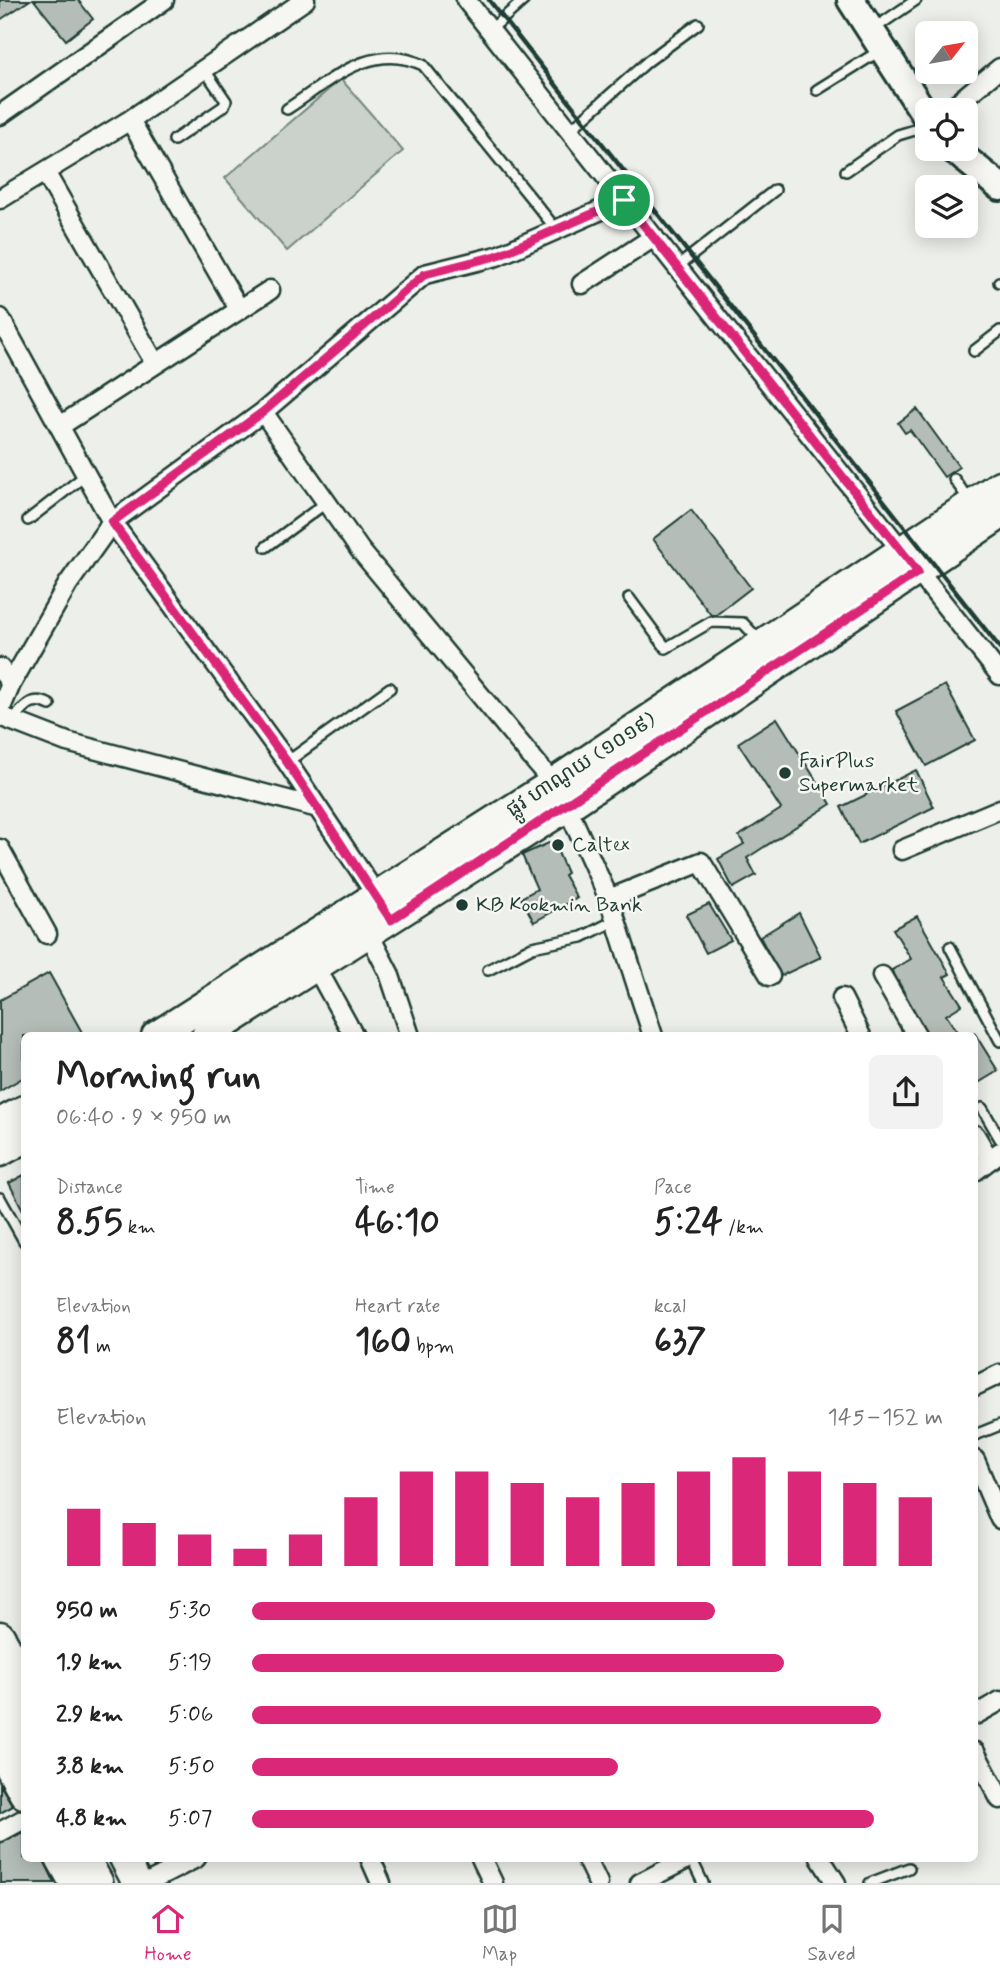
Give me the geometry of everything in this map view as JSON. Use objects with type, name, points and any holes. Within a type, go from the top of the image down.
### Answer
[{"type":"highway","points":[[17,1672],[21,1699]]},
{"type":"highway","points":[[0,1712],[21,1750]]},
{"type":"highway","points":[[90,1862],[114,1874]]},
{"type":"main road","name":"ផ្លូវ ហាណូយ (១០១៩)","points":[[219,1032],[316,967],[380,917],[910,562],[972,504],[1000,485]]},
{"type":"main road","name":"ផ្លូវ ហាណូយ (១០១៩)","points":[[560,795],[762,645],[1000,515]]},
{"type":"main road","name":"ផ្លូវ ហាណូយ (១០១៩)","points":[[164,1032],[380,917]]},
{"type":"main road","points":[[0,1123],[21,1112]]},
{"type":"main road","points":[[0,1152],[21,1141]]},
{"type":"main road","points":[[0,1636],[17,1672]]},
{"type":"main road","points":[[0,1750],[21,1788]]},
{"type":"main road","points":[[62,1862],[74,1883]]},
{"type":"street","points":[[0,199],[130,120],[305,0]]},
{"type":"street","points":[[466,0],[1000,675]]},
{"type":"street","points":[[851,0],[915,99]]},
{"type":"street","points":[[1,115],[151,4]]},
{"type":"street","points":[[963,98],[1000,68]]},
{"type":"street","points":[[130,120],[239,309]]},
{"type":"street","points":[[968,161],[999,186]]},
{"type":"street","points":[[45,172],[155,363]]},
{"type":"street","points":[[318,808],[67,742],[4,716],[11,684],[68,584],[112,522],[263,412],[425,274],[496,256],[624,200]]},
{"type":"street","points":[[582,284],[654,237]]},
{"type":"street","points":[[60,426],[270,290]]},
{"type":"street","points":[[0,318],[112,522],[318,808],[380,917],[389,973],[409,1032]]},
{"type":"street","points":[[263,412],[425,631],[560,795],[609,899],[652,1032]]},
{"type":"street","points":[[0,668],[11,684]]},
{"type":"street","points":[[902,850],[1000,809]]},
{"type":"street","points":[[0,849],[47,934]]},
{"type":"street","points":[[609,899],[701,862],[770,976]]},
{"type":"street","points":[[316,967],[352,1032]]},
{"type":"street","points":[[882,976],[915,1032]]},
{"type":"street","points":[[842,998],[859,1032]]},
{"type":"street","points":[[978,1138],[995,1155],[978,1169]]},
{"type":"street","points":[[978,1385],[1000,1374]]},
{"type":"street","points":[[978,1467],[1000,1519]]},
{"type":"street","points":[[978,1713],[1000,1701]]},
{"type":"street","points":[[978,1758],[1000,1799]]},
{"type":"street","points":[[0,1832],[21,1821]]},
{"type":"street","points":[[147,1883],[188,1862]]},
{"type":"street","points":[[372,1862],[382,1883]]},
{"type":"street","points":[[483,1862],[493,1883]]},
{"type":"street","points":[[588,1862],[598,1883]]},
{"type":"street","points":[[823,1862],[836,1883]]},
{"type":"street","points":[[640,1883],[660,1865]]},
{"type":"lane","points":[[490,30],[524,0]]},
{"type":"lane","points":[[817,90],[877,40],[916,0]]},
{"type":"lane","points":[[568,132],[648,61],[698,24]]},
{"type":"lane","points":[[287,109],[356,64],[389,55],[407,57],[423,65],[556,229]]},
{"type":"lane","points":[[173,141],[223,106],[226,101],[204,69]]},
{"type":"lane","points":[[846,171],[898,135],[915,130]]},
{"type":"lane","points":[[677,267],[775,190]]},
{"type":"lane","points":[[974,351],[1000,331]]},
{"type":"lane","points":[[28,520],[87,474]]},
{"type":"lane","points":[[954,479],[972,504]]},
{"type":"lane","points":[[266,547],[327,502]]},
{"type":"lane","points":[[629,598],[666,648],[715,622],[743,623],[762,645]]},
{"type":"lane","points":[[287,762],[390,688]]},
{"type":"lane","points":[[4,716],[39,699],[50,705]]},
{"type":"lane","points":[[488,970],[532,947],[582,937],[616,920]]},
{"type":"lane","points":[[950,947],[1000,1041]]},
{"type":"lane","points":[[982,1108],[1000,1139]]},
{"type":"lane","points":[[0,1198],[21,1236]]},
{"type":"lane","points":[[978,1434],[1000,1425]]},
{"type":"lane","points":[[692,1862],[703,1883]]},
{"type":"lane","points":[[870,1883],[909,1868]]},
{"type":"shaded area","points":[[341,79],[403,151],[287,251],[225,178]]},
{"type":"building","points":[[0,0],[30,0],[0,20]]},
{"type":"building","points":[[34,0],[78,0],[93,19],[66,40]]},
{"type":"building","points":[[917,409],[959,467],[944,477],[910,430],[905,433],[898,423]]},
{"type":"building","points":[[691,510],[751,588],[716,615],[711,615],[653,539]]},
{"type":"building","points":[[945,685],[975,740],[926,766],[896,711]]},
{"type":"building","name":"FairPlus Supermarket","points":[[777,718],[831,804],[747,858],[756,875],[733,888],[718,859],[744,844],[739,836],[781,809],[738,743]]},
{"type":"building","points":[[916,770],[934,807],[859,844],[841,807]]},
{"type":"building","points":[[553,841],[567,873],[564,875],[577,898],[534,922],[521,898],[537,889],[522,855]]},
{"type":"building","points":[[709,904],[731,940],[706,953],[686,915]]},
{"type":"building","points":[[799,913],[821,957],[781,976],[760,937]]},
{"type":"building","points":[[917,916],[950,974],[944,977],[962,1005],[946,1015],[957,1032],[926,1032],[892,970],[911,959],[893,929]]},
{"type":"building","points":[[49,973],[82,1032],[21,1032],[21,1079],[0,1091],[0,1000]]},
{"type":"building","points":[[978,1039],[998,1071],[978,1083]]},
{"type":"building","points":[[21,1177],[21,1206],[9,1183]]},
{"type":"building","points":[[0,1785],[13,1806],[0,1813]]},
{"type":"building","points":[[21,1833],[21,1862],[45,1862],[55,1883],[0,1883],[0,1843]]},
{"type":"railway","points":[[489,0],[1000,648]]},
{"type":"place","name":"FairPlus Supermarket","points":[[785,773]]},
{"type":"place","name":"Caltex","points":[[558,845]]},
{"type":"place","name":"KB Kookmin Bank","points":[[462,905]]},
{"type":"route","points":[[624,200],[918,572],[567,807],[391,920],[287,762],[112,522],[263,412],[425,274],[496,256],[624,200]]}]
